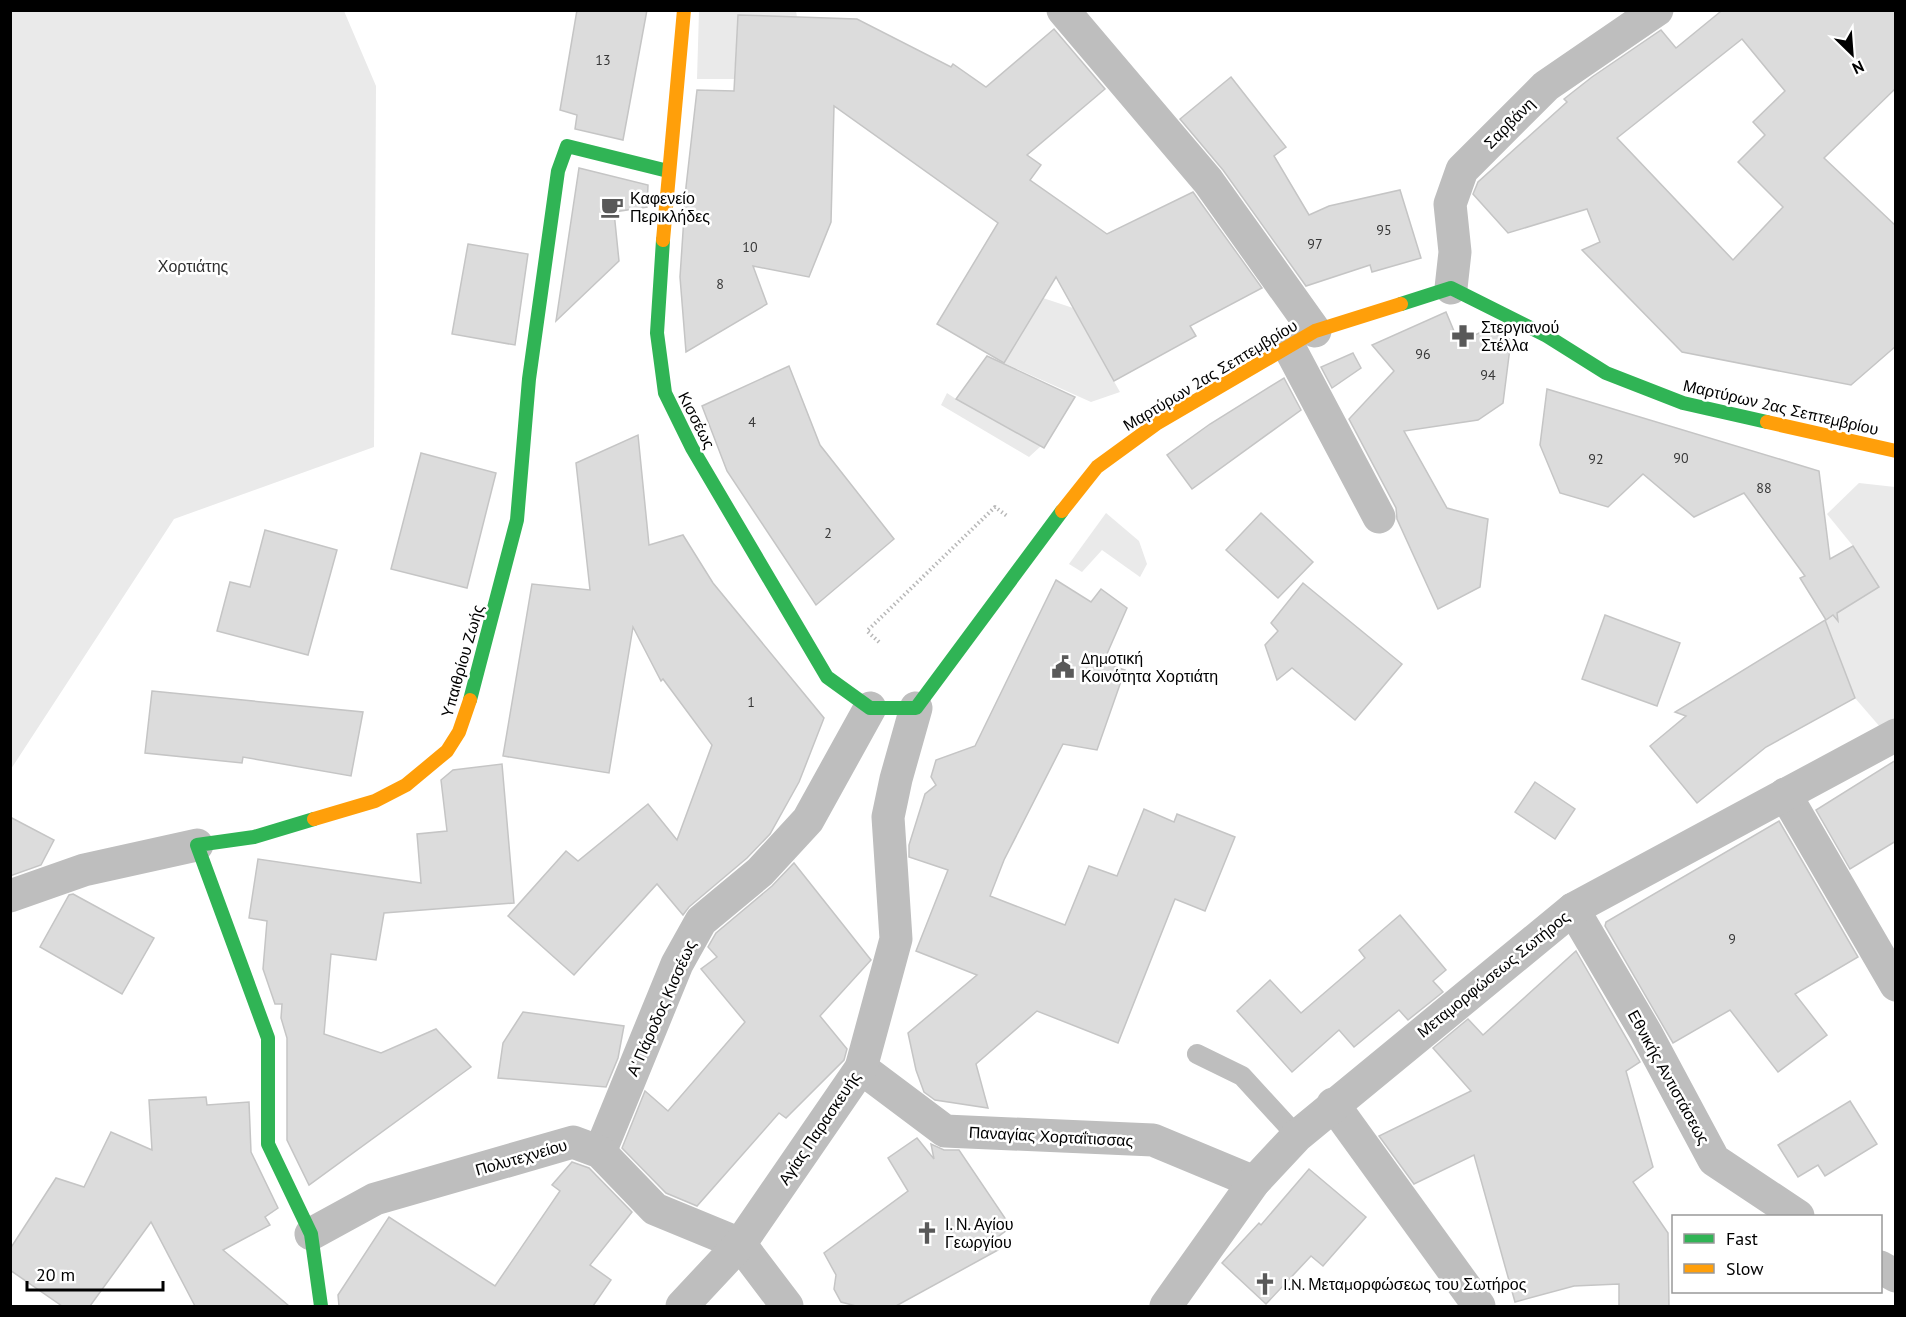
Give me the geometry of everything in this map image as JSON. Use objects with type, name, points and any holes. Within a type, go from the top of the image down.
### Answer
[{"type":"street","name":"Κισσέως","points":[[684,10],[668,171],[657,333],[665,393],[692,448],[827,677],[870,708]]},
{"type":"street","points":[[1063,10],[1208,181],[1301,338],[1378,517]]},
{"type":"street","name":"Σαρβάνη","points":[[1451,288],[1455,252],[1450,204],[1462,170],[1546,86],[1647,13]]},
{"type":"street","name":"Υπαιθρίου Ζωής","points":[[197,845],[254,837],[375,801],[406,785],[447,751],[459,732],[472,695],[517,520],[529,380],[561,163],[567,146],[668,171]]},
{"type":"street","name":"Μαρτύρων 2ας Σεπτεμβρίου","points":[[916,708],[1038,541],[1097,467],[1156,424],[1301,338],[1451,288],[1547,336],[1606,373],[1683,403],[1896,452]]},
{"type":"street","points":[[870,708],[916,708]]},
{"type":"street","name":"Α' Πάροδος Κισσέως","points":[[600,1152],[677,964],[701,921],[760,872],[808,820],[870,708]]},
{"type":"street","name":"Αγίας Παρασκευής","points":[[682,1306],[740,1244],[861,1068],[896,939],[888,817],[916,708]]},
{"type":"street","name":"Μεταμορφώσεως Σωτήρος","points":[[1166,1306],[1254,1182],[1296,1136],[1573,909],[1896,735]]},
{"type":"street","points":[[1785,794],[1896,985]]},
{"type":"street","points":[[10,896],[84,870],[197,845],[268,1038],[268,1144],[311,1234],[321,1306]]},
{"type":"street","name":"Εθνικής Αντιστάσεως","points":[[1573,909],[1646,1033],[1714,1160],[1796,1215]]},
{"type":"street","name":"Παναγίας Χορταΐτισσας","points":[[861,1068],[945,1131],[1153,1140],[1254,1182]]},
{"type":"street","points":[[1333,1104],[1479,1306]]},
{"type":"street","name":"Πολυτεχνείου","points":[[311,1234],[375,1199],[573,1142],[600,1152],[655,1209],[740,1244]]},
{"type":"street","points":[[740,1244],[787,1306]]},
{"type":"street","points":[[1882,1268],[1896,1276]]},
{"type":"lane","points":[[1197,1054],[1242,1076],[1296,1136]]},
{"type":"path","points":[[879,642],[867,631],[995,507],[1004,513]]},
{"type":"green space","name":"Χορτιάτης","points":[[10,11],[344,11],[376,86],[374,447],[174,519],[11,769]]},
{"type":"green space","points":[[699,11],[796,11],[797,17],[738,16],[734,79],[697,79]]},
{"type":"green space","points":[[1043,298],[1073,308],[1120,392],[1091,402],[1004,363]]},
{"type":"green space","points":[[947,393],[1041,446],[1029,457],[941,405]]},
{"type":"green space","points":[[1859,483],[1895,487],[1895,720],[1881,728],[1855,698],[1825,620],[1877,584],[1853,546],[1827,514]]},
{"type":"green space","points":[[1106,513],[1139,541],[1147,564],[1140,577],[1102,550],[1082,572],[1069,564]]},
{"type":"building","points":[[577,10],[647,10],[623,140],[575,129],[577,115],[560,110]]},
{"type":"building","points":[[1718,10],[1896,10],[1896,88],[1824,158],[1896,226],[1896,346],[1851,385],[1682,352],[1582,250],[1600,242],[1587,209],[1508,233],[1473,194],[1478,182],[1567,102],[1564,99],[1592,77],[1661,30],[1676,48],[1720,12]],"holes":[[[1742,39],[1785,91],[1753,122],[1765,135],[1738,162],[1783,207],[1733,260],[1617,138]]]},
{"type":"building","points":[[738,15],[857,19],[951,67],[953,64],[986,87],[1054,29],[1105,89],[1027,155],[1041,165],[1030,180],[1107,234],[1193,192],[1262,288],[1190,326],[1196,336],[1114,381],[1056,277],[1004,363],[937,324],[998,223],[834,106],[831,222],[809,277],[753,266],[767,304],[686,352],[680,277],[686,187],[697,90],[734,91]]},
{"type":"building","points":[[1231,77],[1286,147],[1274,156],[1309,215],[1329,206],[1400,190],[1421,258],[1372,272],[1370,265],[1306,286],[1223,170],[1180,119]]},
{"type":"building","points":[[579,168],[648,185],[647,207],[614,212],[619,261],[556,321]]},
{"type":"building","points":[[468,244],[528,254],[515,345],[452,334]]},
{"type":"building","points":[[1446,312],[1459,343],[1489,328],[1511,340],[1503,403],[1478,420],[1404,431],[1447,508],[1488,519],[1480,587],[1438,609],[1397,519],[1396,508],[1349,419],[1394,371],[1372,345]]},
{"type":"building","points":[[1353,353],[1361,368],[1332,388],[1321,367]]},
{"type":"building","points":[[987,356],[1075,397],[1044,448],[956,399]]},
{"type":"building","points":[[789,366],[820,445],[894,539],[816,605],[727,471],[702,406]]},
{"type":"building","points":[[1284,378],[1301,410],[1192,489],[1167,455],[1210,424]]},
{"type":"building","points":[[1547,389],[1819,471],[1830,559],[1853,546],[1879,587],[1837,613],[1838,621],[1833,615],[1826,620],[1800,578],[1805,576],[1744,493],[1694,517],[1643,474],[1608,507],[1560,493],[1540,445]]},
{"type":"building","points":[[638,435],[649,545],[683,535],[713,583],[824,718],[799,782],[770,834],[747,858],[689,907],[683,915],[657,884],[574,975],[508,916],[566,851],[578,861],[648,804],[677,840],[712,745],[663,679],[661,681],[633,627],[609,773],[503,756],[532,584],[590,590],[576,463]]},
{"type":"building","points":[[421,453],[496,473],[467,588],[391,569]]},
{"type":"building","points":[[1261,513],[1313,562],[1278,598],[1226,550]]},
{"type":"building","points":[[265,530],[337,550],[308,655],[217,631],[230,582],[250,587]]},
{"type":"building","points":[[1056,580],[1091,602],[1101,589],[1127,608],[1103,663],[1125,670],[1097,750],[1063,744],[1004,860],[990,896],[1065,925],[1089,866],[1117,876],[1144,809],[1174,822],[1177,814],[1235,837],[1205,911],[1175,899],[1118,1043],[1037,1011],[976,1064],[988,1108],[935,1100],[924,1092],[916,1070],[908,1033],[977,975],[916,951],[948,870],[909,857],[909,845],[925,794],[936,785],[931,777],[936,760],[975,746]]},
{"type":"building","points":[[1303,583],[1402,664],[1355,720],[1292,668],[1277,680],[1265,645],[1278,631],[1271,623]]},
{"type":"building","points":[[1605,615],[1680,643],[1657,706],[1582,679]]},
{"type":"building","points":[[1825,620],[1855,698],[1766,747],[1697,803],[1650,746],[1686,716],[1675,712]]},
{"type":"building","points":[[152,691],[363,712],[351,776],[243,757],[242,763],[145,753]]},
{"type":"building","points":[[1896,760],[1896,841],[1850,869],[1816,810]]},
{"type":"building","points":[[502,764],[514,903],[384,913],[376,960],[331,954],[324,1034],[381,1053],[436,1029],[471,1067],[309,1185],[287,1140],[287,1038],[281,1018],[282,1004],[275,1004],[263,969],[267,921],[249,918],[258,859],[421,883],[417,834],[447,831],[441,780],[453,770]]},
{"type":"building","points":[[1535,782],[1575,809],[1555,839],[1515,812]]},
{"type":"building","points":[[10,817],[54,840],[41,865],[10,876]]},
{"type":"building","points":[[1779,821],[1858,957],[1795,994],[1827,1035],[1778,1072],[1730,1010],[1673,1043],[1605,926],[1606,922]]},
{"type":"building","points":[[794,863],[871,960],[820,1016],[847,1049],[844,1060],[786,1118],[779,1113],[697,1206],[666,1193],[622,1148],[645,1091],[668,1111],[745,1022],[701,969],[717,957],[708,947],[716,933],[772,886]]},
{"type":"building","points":[[73,894],[154,938],[122,994],[40,947],[69,895]]},
{"type":"building","points":[[1400,915],[1446,970],[1433,981],[1443,992],[1408,1020],[1399,1010],[1354,1047],[1339,1030],[1292,1072],[1237,1011],[1270,980],[1301,1013],[1365,958],[1359,950]]},
{"type":"building","points":[[1576,951],[1640,1062],[1626,1071],[1653,1167],[1633,1182],[1668,1233],[1669,1306],[1619,1306],[1619,1284],[1574,1286],[1515,1302],[1474,1155],[1414,1184],[1379,1136],[1471,1091],[1433,1048],[1468,1019],[1483,1035]]},
{"type":"building","points":[[523,1012],[624,1026],[618,1058],[606,1087],[498,1078],[503,1043]]},
{"type":"building","points":[[206,1097],[207,1105],[249,1102],[251,1152],[278,1208],[265,1217],[270,1225],[223,1250],[289,1306],[195,1306],[151,1222],[90,1306],[62,1306],[10,1270],[10,1249],[56,1178],[84,1187],[111,1132],[152,1150],[149,1100]]},
{"type":"building","points":[[1850,1101],[1877,1144],[1825,1176],[1818,1165],[1798,1177],[1778,1145]]},
{"type":"building","name":"Ι. Ν. Αγίου Γεωργίου","points":[[917,1138],[934,1159],[931,1144],[944,1150],[959,1150],[1011,1227],[991,1242],[998,1250],[896,1306],[856,1306],[841,1302],[834,1289],[836,1275],[824,1253],[908,1191],[888,1158]]},
{"type":"building","points":[[572,1162],[589,1168],[632,1212],[590,1265],[611,1280],[593,1306],[339,1306],[338,1295],[389,1217],[495,1286],[560,1191],[552,1185]]},
{"type":"building","points":[[1309,1169],[1366,1217],[1323,1266],[1311,1256],[1266,1304],[1222,1263],[1259,1223],[1261,1225]]},
{"type":"traffic: fast","points":[[470,700],[517,520],[529,379],[558,171],[567,146],[668,171]]},
{"type":"traffic: fast","points":[[663,240],[657,333],[665,393],[692,448],[827,677],[870,708],[916,708],[1062,511]]},
{"type":"traffic: fast","points":[[1401,304],[1451,288],[1547,336],[1606,373],[1683,403],[1767,422]]},
{"type":"traffic: fast","points":[[314,819],[254,837],[197,845],[268,1038],[268,1144],[311,1234],[321,1306]]},
{"type":"traffic: slow","points":[[663,240],[684,10]]},
{"type":"traffic: slow","points":[[1062,511],[1097,467],[1156,424],[1315,331],[1401,304]]},
{"type":"traffic: slow","points":[[1767,422],[1896,451]]},
{"type":"traffic: slow","points":[[314,819],[375,801],[406,785],[447,751],[459,732],[470,700]]},
{"type":"place","name":"Καφενείο Περικλήδες","points":[[612,207]]},
{"type":"place","name":"Στεργιανού Στέλλα","points":[[1463,336]]},
{"type":"place","name":"Δημοτική Κοινότητα Χορτιάτη","points":[[1063,667]]},
{"type":"place","name":"Ι. Ν. Αγίου Γεωργίου","points":[[927,1233]]},
{"type":"place","name":"I.N. Μεταμορφώσεως του Σωτήρος","points":[[1265,1284]]}]
